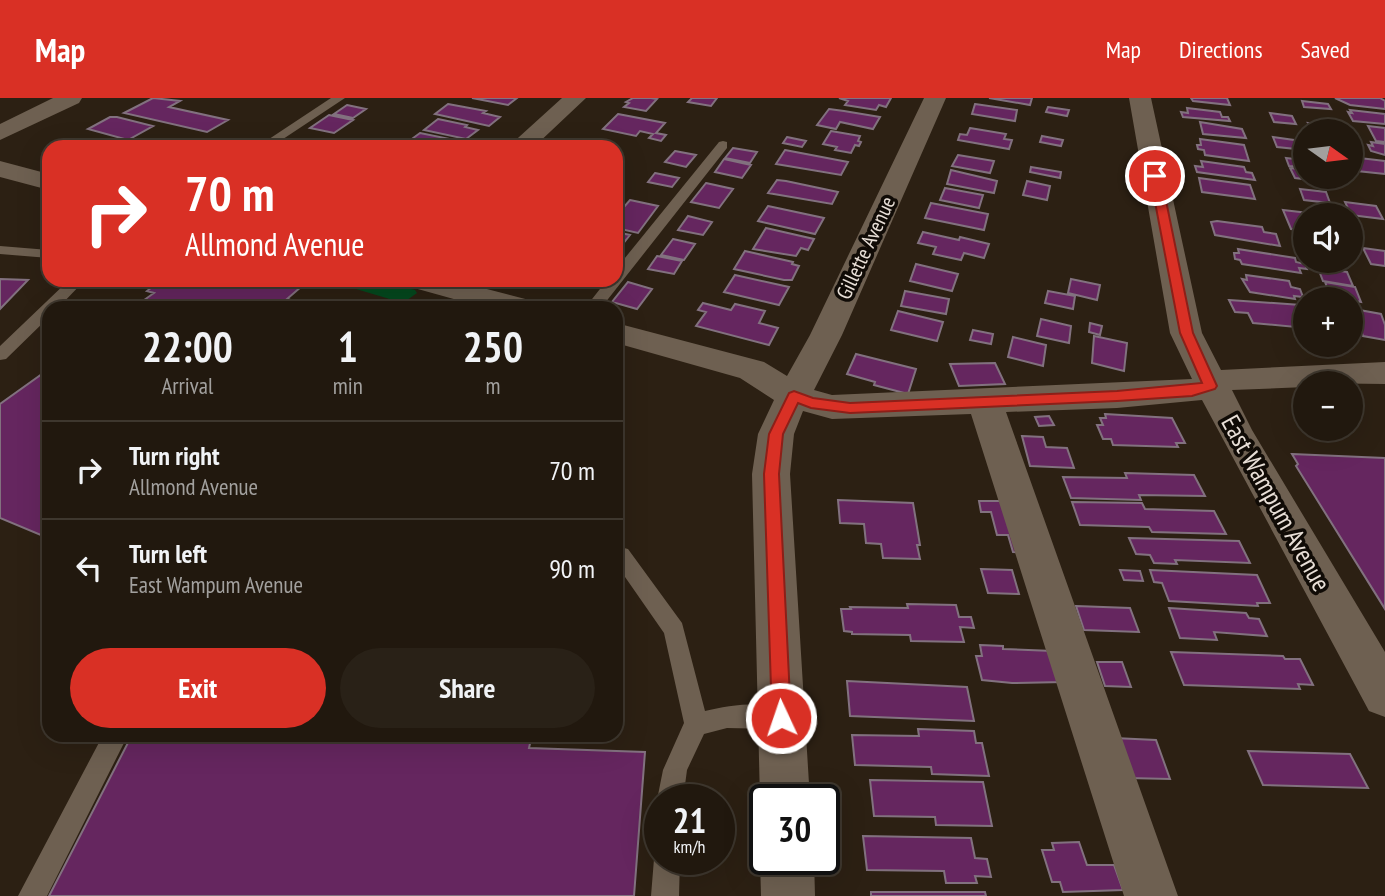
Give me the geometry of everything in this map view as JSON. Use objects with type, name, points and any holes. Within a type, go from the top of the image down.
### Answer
[{"type":"street","points":[[0,133],[71,98]]},
{"type":"street","points":[[528,140],[575,98]]},
{"type":"street","name":"Gillette Avenue","points":[[784,784],[771,474],[776,434],[826,335],[935,98]]},
{"type":"street","name":"East Wampum Avenue","points":[[1140,98],[1186,333],[1210,386],[1385,695]]},
{"type":"street","points":[[0,169],[42,180]]},
{"type":"street","points":[[443,287],[496,301]]},
{"type":"street","points":[[623,335],[752,370],[794,396],[811,403],[850,408],[1129,396],[1192,391],[1228,379],[1385,373]]},
{"type":"street","points":[[985,402],[1152,896]]},
{"type":"street","points":[[787,875],[788,896]]},
{"type":"lane","points":[[274,140],[339,98]]},
{"type":"lane","points":[[623,270],[723,145]]},
{"type":"lane","points":[[0,250],[42,253]]},
{"type":"lane","points":[[56,301],[71,287]]},
{"type":"lane","points":[[599,301],[610,287]]},
{"type":"lane","points":[[0,355],[42,315]]},
{"type":"lane","points":[[623,558],[674,630],[696,724],[679,755],[671,784]]},
{"type":"lane","points":[[696,724],[727,717],[781,718]]},
{"type":"lane","points":[[32,896],[112,742]]},
{"type":"lane","points":[[665,896],[666,875]]},
{"type":"green space","points":[[404,287],[417,293],[406,301],[396,301],[356,289]]},
{"type":"building","points":[[153,98],[180,101],[169,107],[228,120],[207,132],[124,113]]},
{"type":"building","points":[[472,98],[517,98],[508,105]]},
{"type":"building","points":[[633,98],[657,99],[646,111],[624,107],[629,103],[626,102]]},
{"type":"building","points":[[692,98],[717,98],[711,106],[688,102]]},
{"type":"building","points":[[839,98],[891,98],[886,107],[879,105],[876,110],[845,105],[848,101]]},
{"type":"building","points":[[989,98],[1032,98],[1030,105]]},
{"type":"building","points":[[1191,98],[1227,98],[1230,105],[1193,101]]},
{"type":"building","points":[[1335,98],[1380,98],[1385,101],[1385,109],[1350,105]]},
{"type":"building","points":[[1302,101],[1328,104],[1331,109],[1304,107]]},
{"type":"building","points":[[448,104],[486,111],[483,113],[500,117],[489,126],[435,114]]},
{"type":"building","points":[[975,104],[1017,110],[1015,121],[972,114]]},
{"type":"building","points":[[347,105],[366,109],[353,118],[334,114]]},
{"type":"building","points":[[1048,107],[1069,110],[1067,116],[1046,112]]},
{"type":"building","points":[[1187,108],[1220,112],[1222,117],[1228,117],[1230,121],[1183,117],[1181,112],[1188,113]]},
{"type":"building","points":[[829,109],[880,117],[873,129],[840,122],[836,129],[817,125]]},
{"type":"building","points":[[1350,110],[1385,114],[1385,124],[1352,119],[1348,112],[1352,113]]},
{"type":"building","points":[[1270,113],[1292,116],[1294,119],[1293,124],[1274,122]]},
{"type":"building","points":[[618,114],[665,123],[656,133],[666,135],[661,141],[649,138],[653,134],[640,131],[636,136],[603,129]]},
{"type":"building","points":[[329,115],[353,120],[334,133],[310,128]]},
{"type":"building","points":[[110,117],[153,126],[128,140],[88,129]]},
{"type":"building","points":[[438,119],[478,130],[466,139],[424,130]]},
{"type":"building","points":[[1200,122],[1242,129],[1246,138],[1203,134]]},
{"type":"building","points":[[1368,126],[1385,128],[1385,142],[1376,141]]},
{"type":"building","points":[[970,128],[1006,134],[1004,139],[1012,140],[1009,149],[958,140],[960,134],[967,135]]},
{"type":"building","points":[[831,131],[860,136],[858,141],[861,142],[859,146],[855,145],[851,153],[835,150],[837,147],[823,144]]},
{"type":"building","points":[[420,133],[450,139],[449,140],[410,140]]},
{"type":"building","points":[[1042,136],[1063,140],[1061,146],[1040,142]]},
{"type":"building","points":[[787,137],[806,141],[802,147],[783,143]]},
{"type":"building","points":[[1273,137],[1293,140],[1293,149],[1277,147]]},
{"type":"building","points":[[1200,139],[1244,145],[1249,161],[1205,155],[1204,150],[1198,149],[1197,145],[1201,145]]},
{"type":"building","points":[[1371,142],[1385,144],[1385,155],[1371,151],[1368,145],[1373,146]]},
{"type":"building","points":[[733,148],[757,152],[750,163],[725,158]]},
{"type":"building","points":[[785,150],[848,162],[841,175],[776,164]]},
{"type":"building","points":[[675,151],[696,155],[686,167],[665,162]]},
{"type":"building","points":[[958,155],[994,161],[990,173],[952,166]]},
{"type":"building","points":[[1286,158],[1293,159],[1293,166],[1289,166]]},
{"type":"building","points":[[1363,158],[1385,161],[1385,174],[1363,172]]},
{"type":"building","points":[[724,159],[751,165],[742,178],[715,172]]},
{"type":"building","points":[[1201,161],[1244,167],[1246,172],[1252,173],[1255,180],[1197,172],[1195,166],[1203,167]]},
{"type":"building","points":[[1031,167],[1061,172],[1060,178],[1030,172]]},
{"type":"building","points":[[951,170],[997,181],[994,193],[947,184]]},
{"type":"building","points":[[655,173],[679,178],[672,187],[648,182]]},
{"type":"building","points":[[1199,178],[1250,185],[1255,199],[1202,192]]},
{"type":"building","points":[[777,180],[838,192],[832,204],[768,193]]},
{"type":"building","points":[[1027,181],[1050,186],[1047,200],[1023,195]]},
{"type":"building","points":[[706,183],[733,189],[719,208],[691,202]]},
{"type":"building","points":[[945,188],[983,195],[979,208],[940,200]]},
{"type":"building","points":[[1300,189],[1326,192],[1330,203],[1304,200]]},
{"type":"building","points":[[630,200],[658,206],[638,233],[623,230],[623,208]]},
{"type":"building","points":[[931,203],[988,214],[984,230],[925,218]]},
{"type":"building","points":[[1363,204],[1376,206],[1383,219],[1363,216]]},
{"type":"building","points":[[768,206],[824,218],[815,234],[758,221]]},
{"type":"building","points":[[1283,210],[1293,211],[1291,229]]},
{"type":"building","points":[[688,216],[712,222],[703,235],[678,230]]},
{"type":"building","points":[[1211,222],[1262,227],[1264,232],[1276,234],[1280,246],[1215,235]]},
{"type":"building","points":[[766,228],[814,239],[808,250],[801,248],[796,256],[753,249]]},
{"type":"building","points":[[923,232],[989,244],[984,258],[964,253],[961,260],[933,254],[936,247],[918,243]]},
{"type":"building","points":[[623,234],[630,235],[623,244]]},
{"type":"building","points":[[673,239],[695,244],[684,260],[661,255]]},
{"type":"building","points":[[1363,248],[1385,251],[1385,266],[1371,264]]},
{"type":"building","points":[[1238,249],[1293,258],[1293,272],[1242,264],[1235,259],[1234,253],[1239,253]]},
{"type":"building","points":[[745,251],[793,262],[792,264],[799,266],[792,280],[734,269]]},
{"type":"building","points":[[657,256],[682,261],[674,274],[648,269]]},
{"type":"building","points":[[916,264],[958,274],[952,291],[910,281]]},
{"type":"building","points":[[1320,273],[1347,273],[1353,286],[1323,281]]},
{"type":"building","points":[[735,275],[789,287],[779,305],[724,292]]},
{"type":"building","points":[[1246,275],[1289,281],[1293,287],[1293,299],[1250,292],[1242,279],[1247,280]]},
{"type":"building","points":[[0,279],[28,280],[0,309]]},
{"type":"building","points":[[1071,279],[1100,285],[1097,300],[1068,293]]},
{"type":"building","points":[[628,282],[652,289],[637,309],[623,305],[623,301],[613,301]]},
{"type":"building","points":[[1325,282],[1355,287],[1327,287]]},
{"type":"building","points":[[152,287],[301,287],[287,299],[295,301],[143,301],[154,293],[147,291]]},
{"type":"building","points":[[905,291],[949,299],[946,314],[901,306]]},
{"type":"building","points":[[1048,291],[1075,296],[1073,309],[1045,303]]},
{"type":"building","points":[[1229,300],[1293,304],[1293,327],[1253,323],[1248,313],[1235,312]]},
{"type":"building","points":[[703,303],[731,310],[735,304],[765,311],[759,323],[778,328],[769,345],[696,326],[706,312],[698,310]]},
{"type":"building","points":[[898,311],[943,322],[937,341],[891,330]]},
{"type":"building","points":[[1363,311],[1381,314],[1385,325],[1385,340],[1363,336]]},
{"type":"building","points":[[1041,319],[1071,326],[1069,343],[1037,336]]},
{"type":"building","points":[[1090,323],[1102,326],[1100,335],[1089,332]]},
{"type":"building","points":[[973,330],[993,334],[991,344],[970,340]]},
{"type":"building","points":[[1094,336],[1127,343],[1124,371],[1092,363]]},
{"type":"building","points":[[1013,337],[1046,345],[1043,366],[1008,357]]},
{"type":"building","points":[[856,354],[916,369],[908,394],[847,374]]},
{"type":"building","points":[[995,363],[1005,384],[959,386],[950,364]]},
{"type":"building","points":[[42,374],[42,536],[0,518],[0,404]]},
{"type":"building","points":[[1105,414],[1172,418],[1185,443],[1176,443],[1178,447],[1113,445],[1111,439],[1103,439],[1097,425],[1103,425],[1100,418],[1106,418]]},
{"type":"building","points":[[1049,416],[1054,425],[1039,426],[1035,417]]},
{"type":"building","points":[[1022,436],[1043,437],[1046,447],[1067,448],[1074,468],[1030,466]]},
{"type":"building","points":[[1292,454],[1385,458],[1385,609],[1296,466],[1298,464]]},
{"type":"building","points":[[1125,473],[1194,475],[1205,496],[1139,495],[1141,500],[1071,498],[1063,477],[1127,478]]},
{"type":"building","points":[[838,500],[913,503],[920,559],[883,558],[881,544],[866,543],[864,524],[840,523]]},
{"type":"building","points":[[979,501],[1012,501],[1028,553],[1013,552],[1008,535],[997,535],[991,512],[981,512]]},
{"type":"building","points":[[1072,502],[1142,503],[1145,509],[1214,511],[1226,534],[1152,532],[1149,527],[1080,525]]},
{"type":"building","points":[[1129,538],[1239,541],[1250,563],[1175,560],[1177,564],[1154,563],[1150,555],[1136,554]]},
{"type":"building","points":[[981,569],[1012,570],[1019,594],[988,593]]},
{"type":"building","points":[[1120,570],[1140,571],[1143,581],[1124,580]]},
{"type":"building","points":[[1150,570],[1257,575],[1270,603],[1257,603],[1258,606],[1169,601],[1162,583],[1154,582]]},
{"type":"building","points":[[907,604],[956,605],[959,617],[971,617],[974,628],[960,627],[964,642],[911,641],[910,635],[852,634],[844,631],[841,609],[908,608]]},
{"type":"building","points":[[1076,606],[1130,608],[1139,632],[1084,630]]},
{"type":"building","points":[[1169,608],[1246,613],[1249,618],[1259,619],[1267,636],[1214,632],[1217,640],[1180,638]]},
{"type":"building","points":[[980,645],[1003,646],[1003,649],[1053,651],[1063,682],[1012,683],[982,680],[976,656],[982,656]]},
{"type":"building","points":[[1171,652],[1300,659],[1313,685],[1298,684],[1300,689],[1184,685]]},
{"type":"building","points":[[1097,662],[1122,662],[1131,687],[1105,686]]},
{"type":"building","points":[[847,681],[967,687],[974,721],[850,716]]},
{"type":"building","points":[[918,729],[974,731],[976,743],[982,743],[989,776],[932,774],[931,767],[855,765],[852,735],[919,736]]},
{"type":"building","points":[[1114,738],[1156,740],[1170,779],[1128,778]]},
{"type":"building","points":[[128,742],[530,742],[529,748],[645,752],[634,896],[49,896]]},
{"type":"building","points":[[1248,751],[1350,754],[1368,788],[1263,785]]},
{"type":"building","points":[[870,780],[983,782],[992,826],[936,825],[935,817],[874,816]]},
{"type":"building","points":[[863,836],[971,838],[975,858],[987,859],[991,877],[975,876],[977,883],[946,883],[944,871],[867,870]]},
{"type":"building","points":[[1079,842],[1087,865],[1114,865],[1123,890],[1063,892],[1060,882],[1052,882],[1042,850],[1054,850],[1052,843]]},
{"type":"building","points":[[871,892],[985,892],[986,896],[871,896]]},
{"type":"route","points":[[781,718],[771,474],[776,434],[794,396],[811,403],[850,408],[1117,396],[1192,391],[1210,386],[1186,333],[1155,176]]}]
